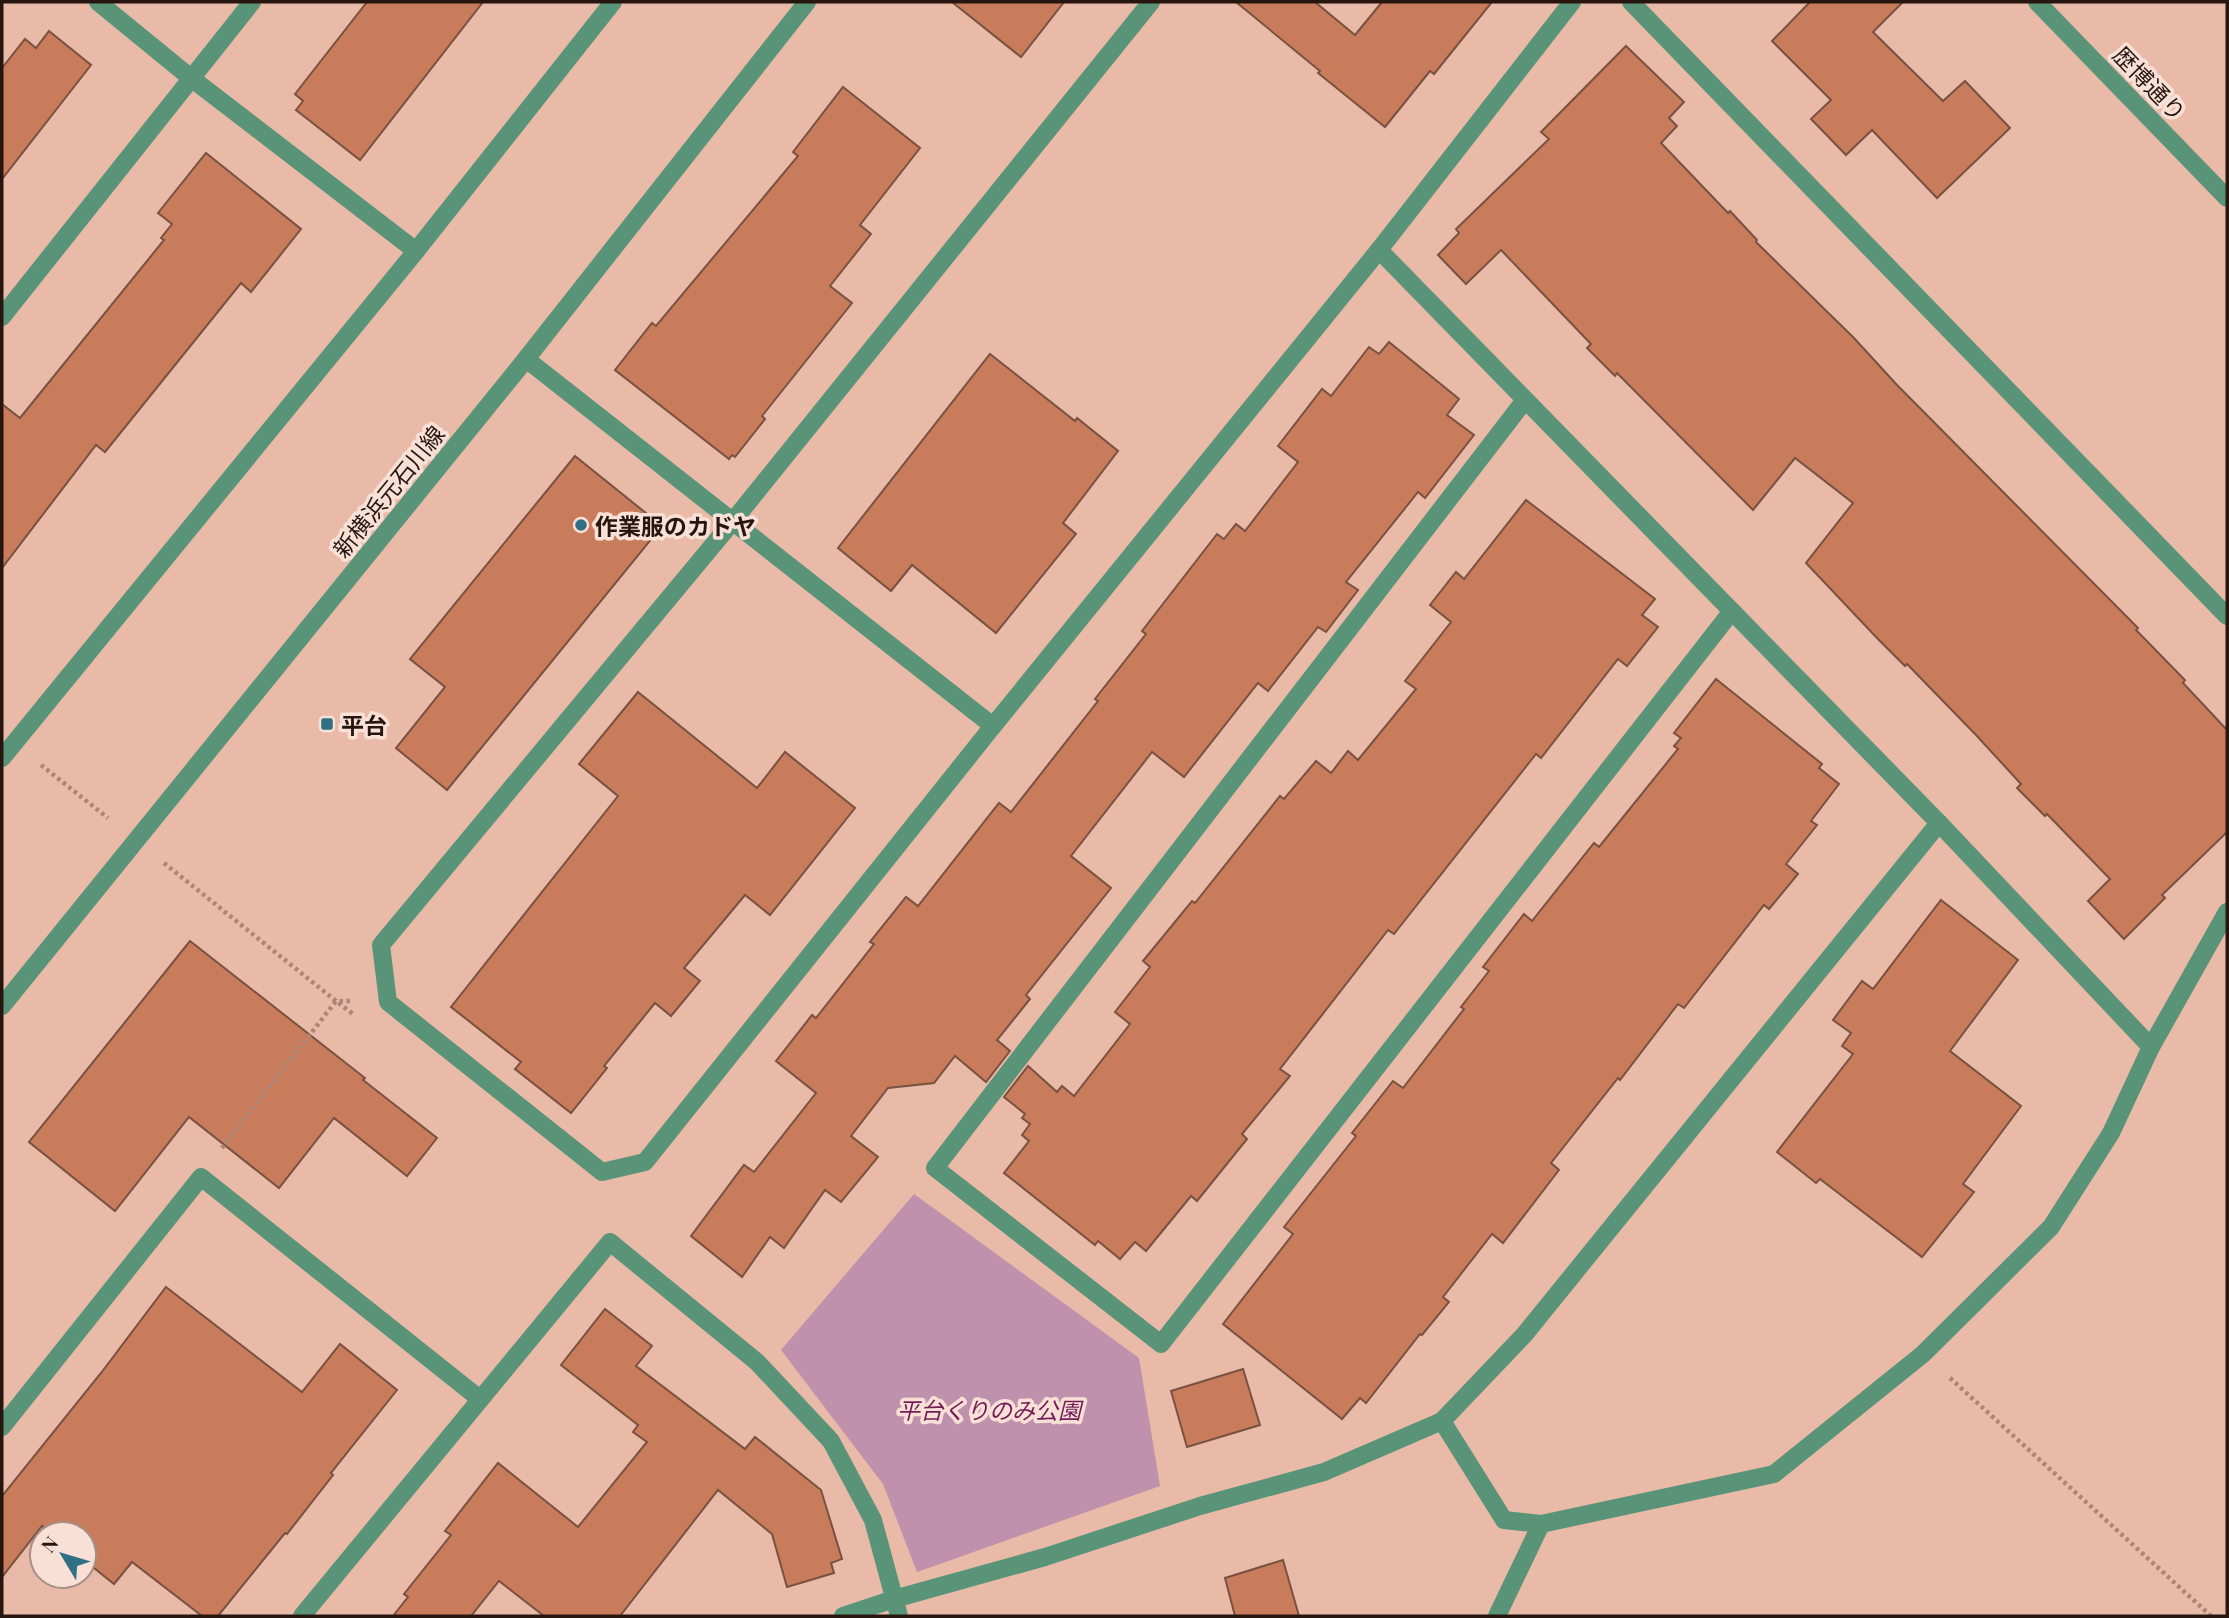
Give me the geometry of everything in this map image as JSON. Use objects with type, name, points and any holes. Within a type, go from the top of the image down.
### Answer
[{"type":"street","points":[[97,2],[416,251]]},
{"type":"street","points":[[2,317],[252,2]]},
{"type":"street","points":[[2,758],[416,251],[613,2]]},
{"type":"street","name":"新横浜元石川線","points":[[2,1006],[526,359],[807,2]]},
{"type":"street","points":[[1151,2],[733,521],[381,945],[388,1002],[602,1172],[645,1162],[993,726],[1379,250],[1572,2]]},
{"type":"street","points":[[1631,2],[2227,616]]},
{"type":"street","name":"歴博通り","points":[[2037,2],[2227,198]]},
{"type":"street","points":[[1379,250],[1939,823],[2151,1047]]},
{"type":"street","points":[[526,359],[993,726]]},
{"type":"street","points":[[1525,400],[935,1168],[1161,1344],[1732,611]]},
{"type":"street","points":[[843,1616],[897,1608],[1200,1506],[1324,1472],[1442,1421],[1524,1335],[1939,823]]},
{"type":"street","points":[[1442,1421],[1504,1520],[1541,1524],[1774,1474],[1923,1353],[2051,1227],[2111,1133],[2151,1047],[2227,912]]},
{"type":"street","points":[[2,1427],[201,1177],[480,1399]]},
{"type":"street","points":[[303,1616],[610,1242],[757,1362],[831,1441],[873,1520],[897,1608]]},
{"type":"street","points":[[1497,1616],[1541,1524]]},
{"type":"path","points":[[220,906],[336,1001],[388,1002]]},
{"type":"path","points":[[201,1177],[336,1001]]},
{"type":"path","points":[[1923,1353],[2211,1616]]},
{"type":"green space","name":"平台くりのみ公園","points":[[914,1194],[1139,1358],[1160,1486],[917,1572],[883,1484],[781,1350]]},
{"type":"building","points":[[367,2],[483,2],[360,160],[296,110],[303,101],[295,94]]},
{"type":"building","points":[[952,2],[1064,2],[1021,57]]},
{"type":"building","points":[[1236,2],[1315,2],[1355,35],[1382,2],[1492,2],[1434,74],[1430,71],[1385,127]]},
{"type":"building","points":[[1810,2],[1903,2],[1873,32],[1943,101],[1965,81],[2010,128],[1937,198],[1872,130],[1846,155],[1811,119],[1831,100],[1772,41]]},
{"type":"building","points":[[49,31],[91,65],[2,179],[2,68],[25,39],[36,48]]},
{"type":"building","points":[[1626,46],[1684,102],[1669,118],[1677,126],[1661,143],[2138,628],[2136,630],[2185,680],[2183,683],[2227,730],[2227,832],[2162,895],[2165,898],[2124,939],[2088,901],[2110,879],[2047,814],[2045,816],[2017,788],[2021,784],[1976,735],[1907,664],[1905,666],[1877,638],[1806,563],[1853,503],[1795,458],[1753,510],[1617,373],[1615,376],[1587,348],[1591,344],[1501,250],[1466,284],[1438,255],[1459,233],[1456,229],[1549,139],[1541,132]]},
{"type":"building","points":[[843,87],[920,148],[860,225],[871,234],[830,286],[852,303],[762,416],[765,419],[735,457],[732,455],[729,459],[615,370],[652,323],[656,326],[798,156],[793,152]]},
{"type":"building","points":[[206,153],[301,229],[251,292],[241,283],[105,452],[96,445],[2,568],[2,404],[20,418],[164,240],[161,238],[172,224],[158,213]]},
{"type":"building","points":[[1389,342],[1459,399],[1447,415],[1474,435],[1425,498],[1418,492],[1346,582],[1358,590],[1326,632],[1318,627],[1268,691],[1258,683],[1184,777],[1152,752],[1071,856],[1111,888],[1026,995],[1030,999],[997,1040],[1010,1051],[986,1082],[955,1056],[934,1083],[888,1088],[851,1136],[878,1157],[841,1202],[825,1190],[784,1248],[770,1237],[742,1277],[691,1236],[744,1165],[754,1172],[816,1093],[776,1061],[812,1015],[816,1018],[874,944],[870,942],[906,897],[918,906],[999,803],[1011,812],[1098,701],[1095,699],[1146,634],[1142,631],[1217,534],[1224,539],[1236,524],[1245,531],[1298,462],[1278,446],[1322,389],[1331,396],[1369,347],[1379,354]]},
{"type":"building","points":[[990,354],[1118,451],[1063,523],[1076,534],[996,633],[912,565],[891,591],[838,548]]},
{"type":"building","points":[[575,456],[662,526],[447,790],[396,748],[445,687],[410,659]]},
{"type":"building","points":[[1526,500],[1655,599],[1642,615],[1658,627],[1627,666],[1618,659],[1541,758],[1536,754],[1394,934],[1388,930],[1280,1069],[1290,1076],[1242,1134],[1247,1139],[1197,1201],[1191,1196],[1146,1251],[1135,1242],[1120,1259],[1098,1241],[1095,1245],[1004,1173],[1029,1141],[1022,1135],[1030,1124],[1022,1118],[1025,1114],[1004,1097],[1028,1066],[1057,1092],[1062,1086],[1074,1096],[1130,1024],[1115,1012],[1150,967],[1143,961],[1192,901],[1195,903],[1280,796],[1284,799],[1316,761],[1331,773],[1348,751],[1358,760],[1416,689],[1405,681],[1451,622],[1430,605],[1456,572],[1464,579]]},
{"type":"building","points":[[1716,679],[1822,764],[1819,768],[1839,784],[1811,821],[1817,825],[1786,864],[1798,874],[1769,909],[1764,905],[1684,1008],[1678,1004],[1620,1080],[1618,1078],[1551,1163],[1559,1170],[1503,1243],[1492,1234],[1443,1297],[1449,1302],[1366,1403],[1360,1398],[1342,1419],[1223,1324],[1293,1234],[1284,1227],[1356,1136],[1352,1133],[1393,1081],[1403,1088],[1464,1009],[1461,1007],[1489,971],[1483,967],[1524,914],[1532,921],[1594,843],[1599,847],[1678,749],[1674,746],[1681,738],[1674,733]]},
{"type":"building","points":[[638,692],[757,788],[785,752],[855,808],[770,915],[745,895],[684,968],[700,981],[671,1016],[655,1003],[604,1066],[607,1068],[571,1113],[515,1069],[521,1062],[451,1007],[618,796],[579,764]]},
{"type":"building","points":[[1941,900],[2018,960],[1950,1051],[2021,1106],[1963,1184],[1974,1192],[1922,1257],[1820,1179],[1816,1183],[1777,1152],[1853,1054],[1842,1046],[1851,1033],[1833,1020],[1862,981],[1873,989]]},
{"type":"building","points":[[190,941],[437,1138],[407,1176],[334,1118],[279,1188],[189,1117],[115,1211],[29,1142]]},
{"type":"building","points":[[166,1287],[302,1392],[340,1344],[397,1390],[287,1534],[285,1533],[218,1616],[202,1616],[132,1562],[114,1584],[98,1571],[98,1520],[28,1520],[28,1544],[2,1577],[2,1496]]},
{"type":"building","points":[[605,1309],[652,1346],[636,1366],[745,1449],[755,1437],[821,1490],[842,1559],[831,1563],[834,1573],[787,1587],[772,1534],[718,1490],[620,1616],[544,1616],[499,1581],[471,1616],[393,1616],[408,1597],[404,1594],[451,1535],[445,1531],[498,1463],[578,1527],[647,1442],[633,1432],[638,1425],[561,1365]]},
{"type":"building","points":[[1243,1369],[1260,1425],[1187,1447],[1171,1391]]},
{"type":"building","points":[[1283,1560],[1299,1616],[1235,1616],[1225,1578]]},
{"type":"place","name":"作業服のカドヤ","points":[[581,525]]},
{"type":"place","name":"平台","points":[[327,724]]}]
